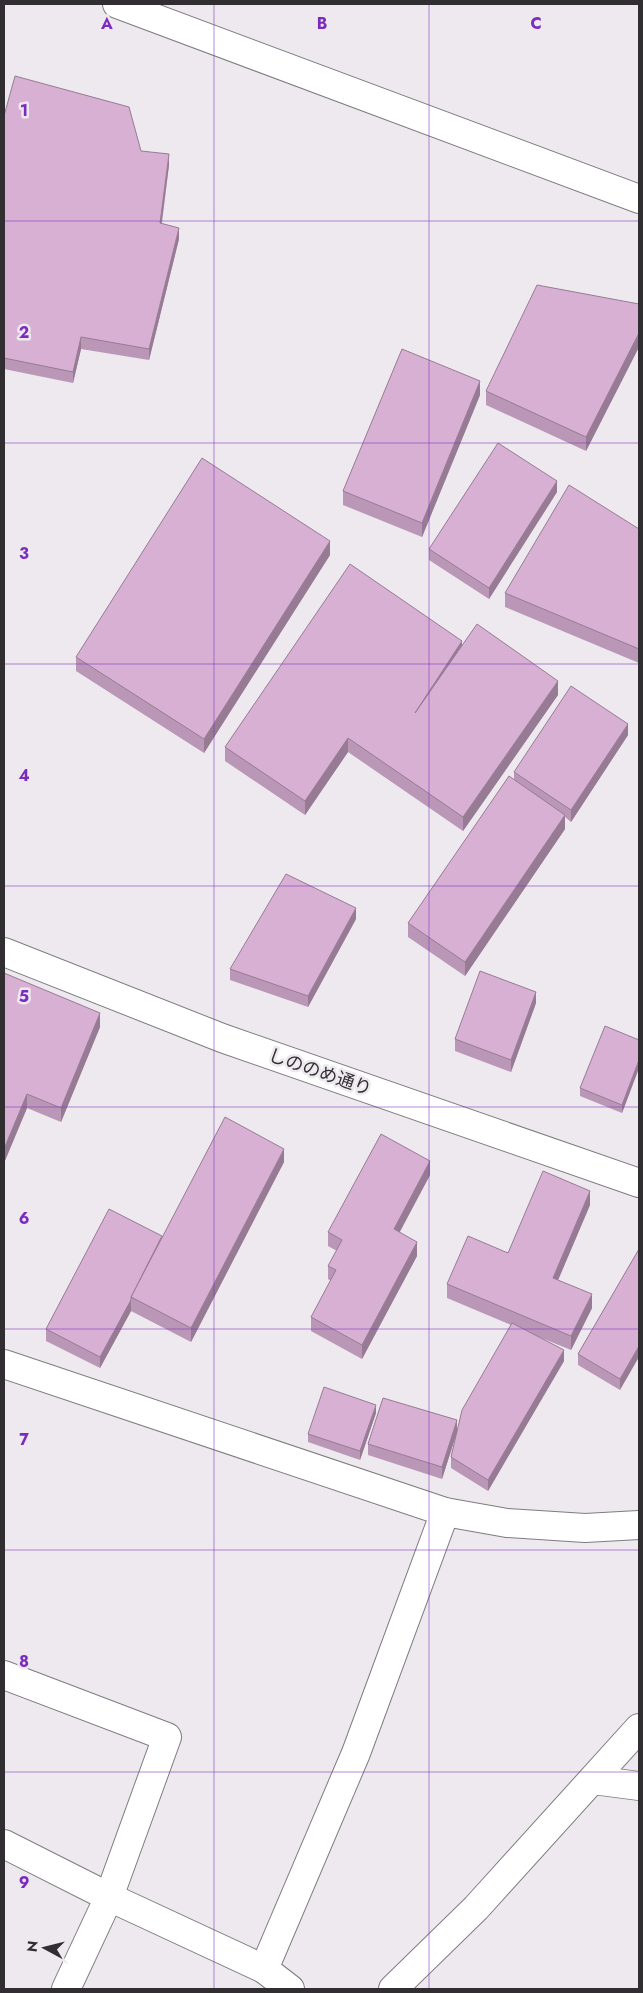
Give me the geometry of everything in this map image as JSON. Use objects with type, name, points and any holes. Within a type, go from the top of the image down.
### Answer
[{"type":"street","points":[[117,4],[639,199]]},
{"type":"street","name":"しののめ通り","points":[[4,952],[222,1038],[639,1183]]},
{"type":"street","points":[[4,1364],[445,1512],[507,1523],[585,1528],[639,1525]]},
{"type":"street","points":[[264,1969],[356,1753],[445,1512]]},
{"type":"street","points":[[4,1675],[167,1737],[109,1897],[66,1989]]},
{"type":"street","points":[[393,1989],[476,1908],[639,1728]]},
{"type":"street","points":[[593,1780],[639,1786]]},
{"type":"street","points":[[4,1844],[109,1897],[264,1969],[290,1989]]},
{"type":"building","points":[[15,76],[129,107],[141,151],[169,154],[160,223],[179,228],[149,349],[81,337],[73,372],[4,358],[4,116]]},
{"type":"building","points":[[537,285],[639,304],[639,333],[586,437],[486,391]]},
{"type":"building","points":[[402,349],[480,381],[422,523],[343,491]]},
{"type":"building","points":[[498,443],[557,481],[489,588],[429,549]]},
{"type":"building","points":[[202,458],[330,541],[204,739],[76,657]]},
{"type":"building","points":[[569,485],[639,529],[639,649],[505,593]]},
{"type":"building","points":[[350,564],[462,641],[415,713],[477,624],[558,681],[463,817],[348,738],[305,801],[225,747]]},
{"type":"building","points":[[571,686],[628,724],[571,810],[514,772]]},
{"type":"building","points":[[509,776],[565,815],[465,962],[408,923]]},
{"type":"building","points":[[286,874],[356,908],[308,996],[230,969]]},
{"type":"building","points":[[480,971],[536,992],[511,1060],[455,1039]]},
{"type":"building","points":[[4,973],[100,1013],[61,1108],[27,1094],[4,1149]]},
{"type":"building","points":[[605,1026],[639,1040],[639,1060],[622,1105],[580,1088]]},
{"type":"building","points":[[225,1117],[284,1149],[191,1328],[131,1297]]},
{"type":"building","points":[[381,1134],[430,1161],[394,1229],[417,1242],[362,1345],[311,1317],[336,1270],[328,1266],[342,1240],[328,1232]]},
{"type":"building","points":[[543,1171],[590,1191],[553,1278],[592,1294],[571,1336],[447,1284],[468,1236],[508,1253]]},
{"type":"building","points":[[109,1209],[162,1236],[131,1300],[100,1357],[46,1329]]},
{"type":"building","points":[[639,1249],[639,1346],[620,1379],[578,1354]]},
{"type":"building","points":[[512,1323],[564,1350],[488,1480],[451,1457],[462,1410]]},
{"type":"building","points":[[324,1387],[376,1405],[360,1451],[308,1434]]},
{"type":"building","points":[[383,1398],[457,1420],[442,1467],[368,1444]]}]
